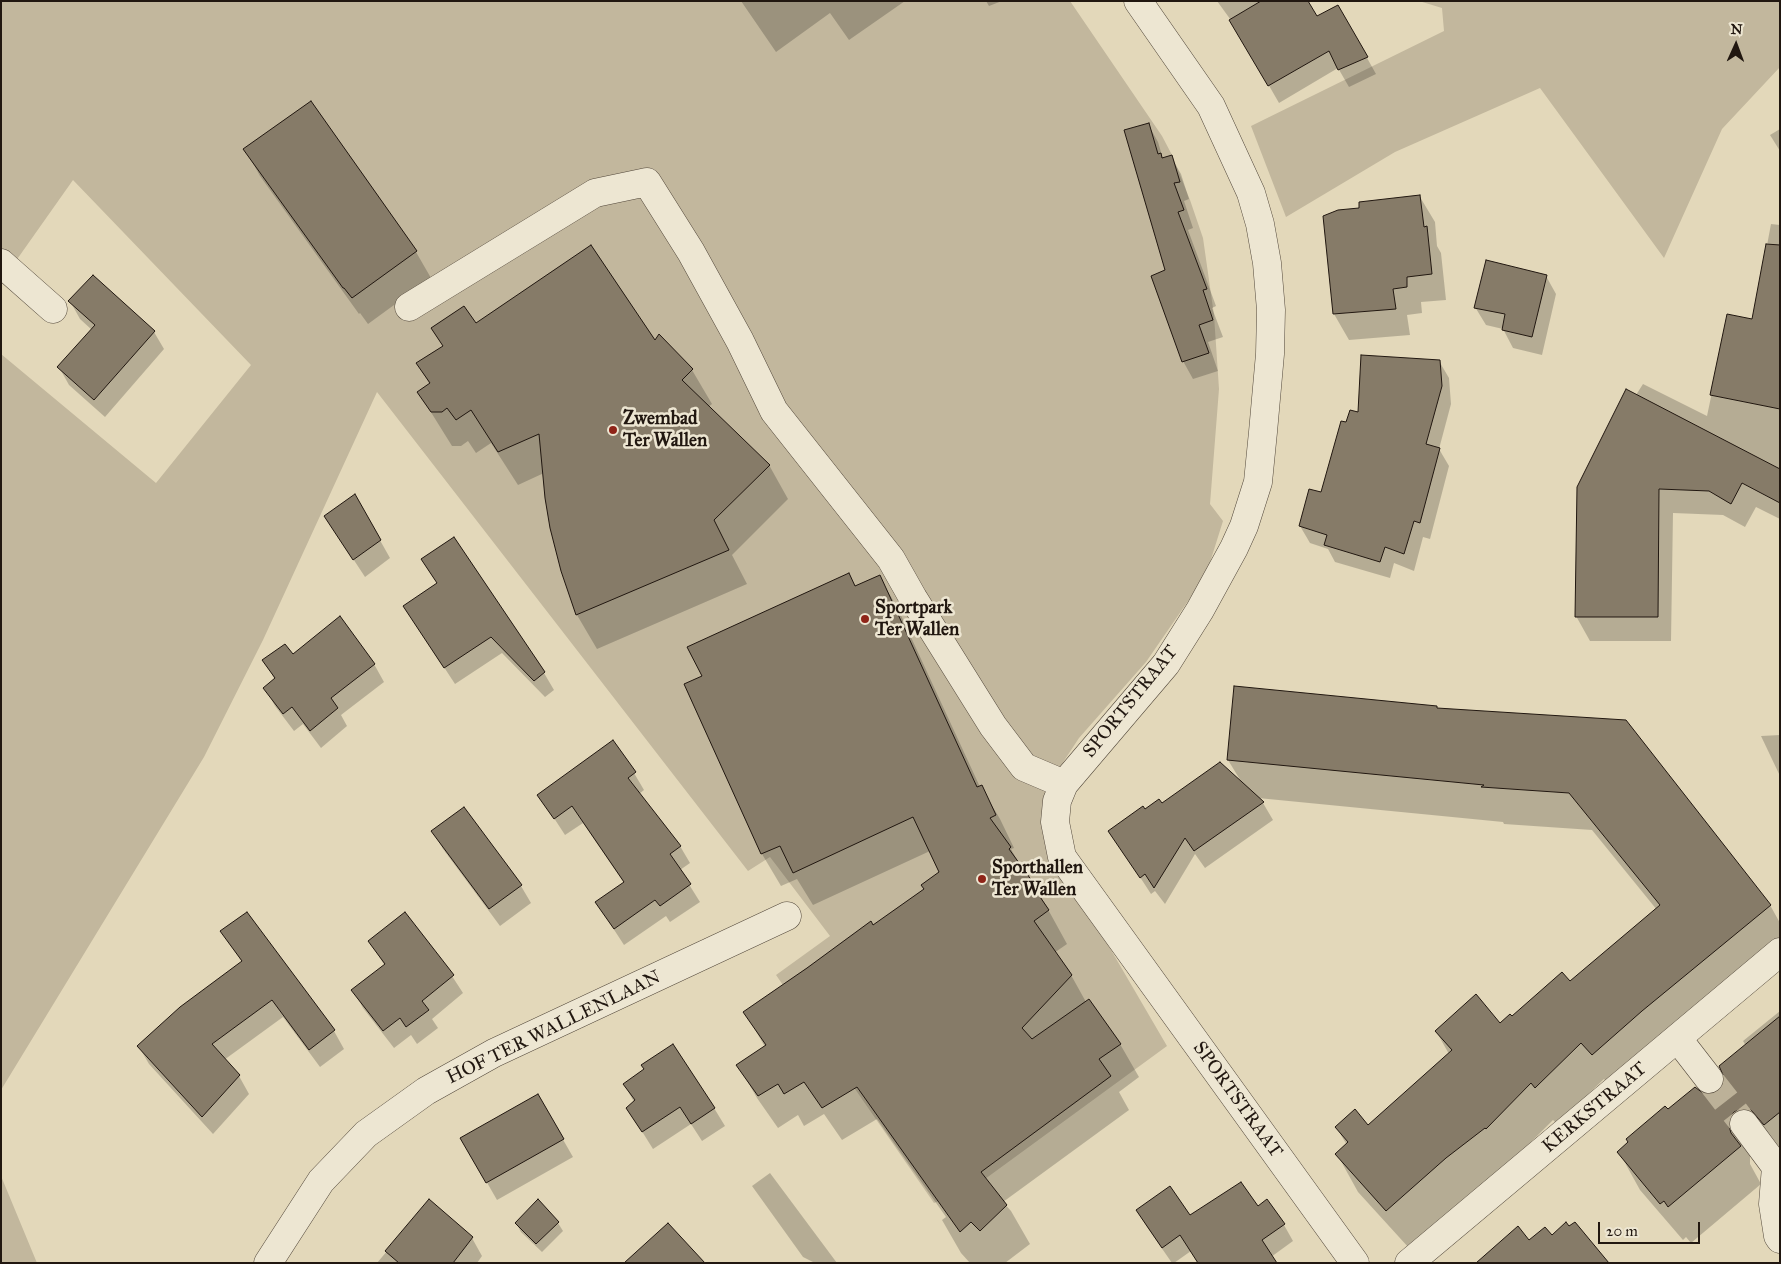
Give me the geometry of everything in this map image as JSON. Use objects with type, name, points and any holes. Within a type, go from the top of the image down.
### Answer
[{"type":"street","name":"SPORTSTRAAT","points":[[1138,1],[1210,106],[1250,193],[1260,224],[1267,263],[1271,310],[1270,354],[1258,482],[1244,526],[1200,610],[1166,664],[1064,784],[1057,801],[1056,822],[1062,857],[1355,1263]]},
{"type":"street","points":[[409,307],[595,193],[647,182],[691,252],[740,341],[774,411],[891,559],[921,611],[993,726],[1024,767],[1064,784]]},
{"type":"street","points":[[1,263],[53,309]]},
{"type":"street","name":"HOF TER WALLENLAAN","points":[[268,1263],[321,1181],[366,1134],[426,1091],[494,1053],[787,916]]},
{"type":"street","name":"KERKSTRAAT","points":[[1409,1263],[1778,958]]},
{"type":"street","points":[[1678,1039],[1709,1079]]},
{"type":"street","points":[[1744,1124],[1776,1167],[1774,1204],[1780,1239]]},
{"type":"shaded area","name":"Sportpark Ter Wallen","points":[[1,1],[1070,1],[1162,136],[1172,155],[1203,238],[1214,315],[1219,389],[1210,504],[1223,521],[1206,575],[1146,662],[1079,738],[1052,779],[1066,873],[1167,1046],[970,1190],[934,1203],[776,975],[830,936],[770,857],[748,871],[377,392],[263,640],[204,757],[1,1090],[1,354],[156,483],[251,365],[73,180],[1,282]]},
{"type":"shaded area","points":[[1419,1],[1780,1],[1780,67],[1722,129],[1664,258],[1540,88],[1395,152],[1286,217],[1251,126],[1444,31],[1442,8]]},
{"type":"shaded area","points":[[1,1176],[37,1263],[1,1263]]},
{"type":"building","points":[[1261,1],[1308,1],[1317,16],[1338,5],[1368,57],[1338,70],[1329,51],[1268,86],[1229,20]]},
{"type":"building","points":[[311,101],[417,251],[352,298],[243,149]]},
{"type":"building","points":[[1149,123],[1158,154],[1161,153],[1162,158],[1172,155],[1180,182],[1174,183],[1184,210],[1178,212],[1207,289],[1203,290],[1213,320],[1199,325],[1209,353],[1182,362],[1151,276],[1165,270],[1124,130]]},
{"type":"building","points":[[1420,195],[1424,227],[1427,226],[1432,274],[1407,277],[1407,287],[1393,289],[1396,309],[1333,314],[1323,216],[1338,210],[1359,208],[1359,202]]},
{"type":"building","points":[[1766,244],[1780,245],[1780,409],[1710,395],[1727,314],[1752,319]]},
{"type":"building","name":"Zwembad Ter Wallen","points":[[591,245],[655,340],[659,334],[693,369],[682,380],[770,465],[714,520],[729,550],[576,615],[561,571],[550,528],[539,434],[498,452],[471,410],[456,420],[447,408],[442,412],[431,412],[417,392],[430,383],[416,363],[443,346],[431,328],[464,306],[476,323]]},
{"type":"building","points":[[1486,260],[1547,275],[1532,337],[1502,330],[1505,314],[1474,308]]},
{"type":"building","points":[[93,275],[155,331],[94,400],[57,367],[95,325],[68,301]]},
{"type":"building","points":[[1361,355],[1440,360],[1442,386],[1426,444],[1440,448],[1420,523],[1414,521],[1404,554],[1385,547],[1380,562],[1324,545],[1327,535],[1299,526],[1309,489],[1321,492],[1341,421],[1346,422],[1350,410],[1358,412]]},
{"type":"building","points":[[1626,389],[1780,469],[1780,503],[1742,483],[1731,504],[1709,491],[1659,489],[1658,617],[1575,617],[1577,487]]},
{"type":"building","points":[[355,494],[381,540],[353,560],[324,516]]},
{"type":"building","points":[[454,537],[545,672],[534,681],[491,637],[444,668],[403,606],[437,583],[421,559]]},
{"type":"building","name":"Sporthallen Ter Wallen","points":[[849,573],[855,586],[880,575],[977,787],[982,785],[996,815],[990,818],[1011,847],[1009,849],[1040,892],[1038,894],[1049,910],[1034,921],[1072,975],[1022,1028],[1032,1039],[1089,999],[1121,1044],[1099,1059],[1111,1076],[981,1172],[1007,1205],[980,1231],[971,1222],[960,1232],[857,1087],[822,1108],[804,1082],[784,1094],[778,1084],[758,1096],[736,1065],[766,1045],[743,1012],[871,921],[873,925],[924,889],[921,885],[939,872],[913,817],[793,873],[780,846],[761,854],[684,684],[702,676],[687,647]]},
{"type":"building","points":[[340,616],[375,664],[331,698],[338,708],[310,731],[292,707],[283,714],[263,688],[275,678],[262,660],[285,644],[293,654]]},
{"type":"building","points":[[1234,686],[1437,706],[1437,708],[1626,720],[1771,905],[1642,1011],[1592,1055],[1581,1043],[1535,1088],[1531,1083],[1486,1129],[1446,1158],[1386,1211],[1335,1154],[1348,1142],[1335,1127],[1355,1109],[1368,1125],[1452,1050],[1435,1031],[1476,994],[1500,1023],[1510,1014],[1512,1016],[1562,972],[1570,981],[1660,905],[1569,793],[1481,787],[1484,785],[1227,760]]},
{"type":"building","points":[[613,740],[636,772],[628,778],[681,846],[670,854],[691,884],[660,906],[655,900],[614,929],[595,902],[624,882],[572,806],[554,819],[537,795]]},
{"type":"building","points":[[1220,762],[1264,802],[1194,851],[1185,838],[1154,888],[1145,874],[1140,878],[1108,831],[1143,806],[1145,809],[1159,799],[1162,803]]},
{"type":"building","points":[[464,807],[522,885],[489,909],[431,831]]},
{"type":"building","points":[[247,912],[335,1030],[309,1050],[272,1000],[212,1044],[240,1075],[202,1117],[137,1046],[180,1007],[242,961],[220,931]]},
{"type":"building","points":[[405,912],[454,975],[422,1001],[429,1010],[406,1027],[400,1018],[383,1031],[351,990],[385,964],[368,941]]},
{"type":"building","points":[[1780,1016],[1780,1112],[1764,1125],[1751,1110],[1743,1108],[1734,1112],[1730,1118],[1729,1126],[1731,1133],[1741,1146],[1668,1207],[1664,1201],[1660,1204],[1617,1152],[1628,1142],[1626,1139],[1665,1106],[1668,1109],[1695,1087],[1704,1094],[1712,1094],[1719,1091],[1723,1085],[1724,1077],[1719,1066]]},
{"type":"building","points":[[673,1044],[715,1108],[691,1124],[680,1107],[642,1132],[626,1108],[635,1100],[623,1084],[644,1069],[641,1065]]},
{"type":"building","points":[[538,1094],[564,1139],[486,1183],[460,1138]]},
{"type":"building","points":[[1241,1182],[1258,1206],[1267,1199],[1285,1224],[1262,1240],[1277,1263],[1198,1263],[1180,1235],[1162,1248],[1136,1210],[1170,1186],[1190,1215]]},
{"type":"building","points":[[429,1199],[473,1237],[453,1263],[399,1263],[385,1251]]},
{"type":"building","points":[[538,1199],[559,1222],[536,1244],[515,1223]]},
{"type":"building","points":[[1566,1222],[1569,1226],[1575,1222],[1609,1263],[1476,1263],[1518,1226],[1529,1240],[1545,1227],[1552,1235]]},
{"type":"building","points":[[668,1223],[705,1263],[624,1263]]},
{"type":"tunnel","points":[[1709,1079],[1744,1124]]},
{"type":"place","name":"Zwembad Ter Wallen","points":[[613,430]]},
{"type":"place","name":"Sportpark Ter Wallen","points":[[865,619]]},
{"type":"place","name":"Sporthallen Ter Wallen","points":[[982,879]]}]
